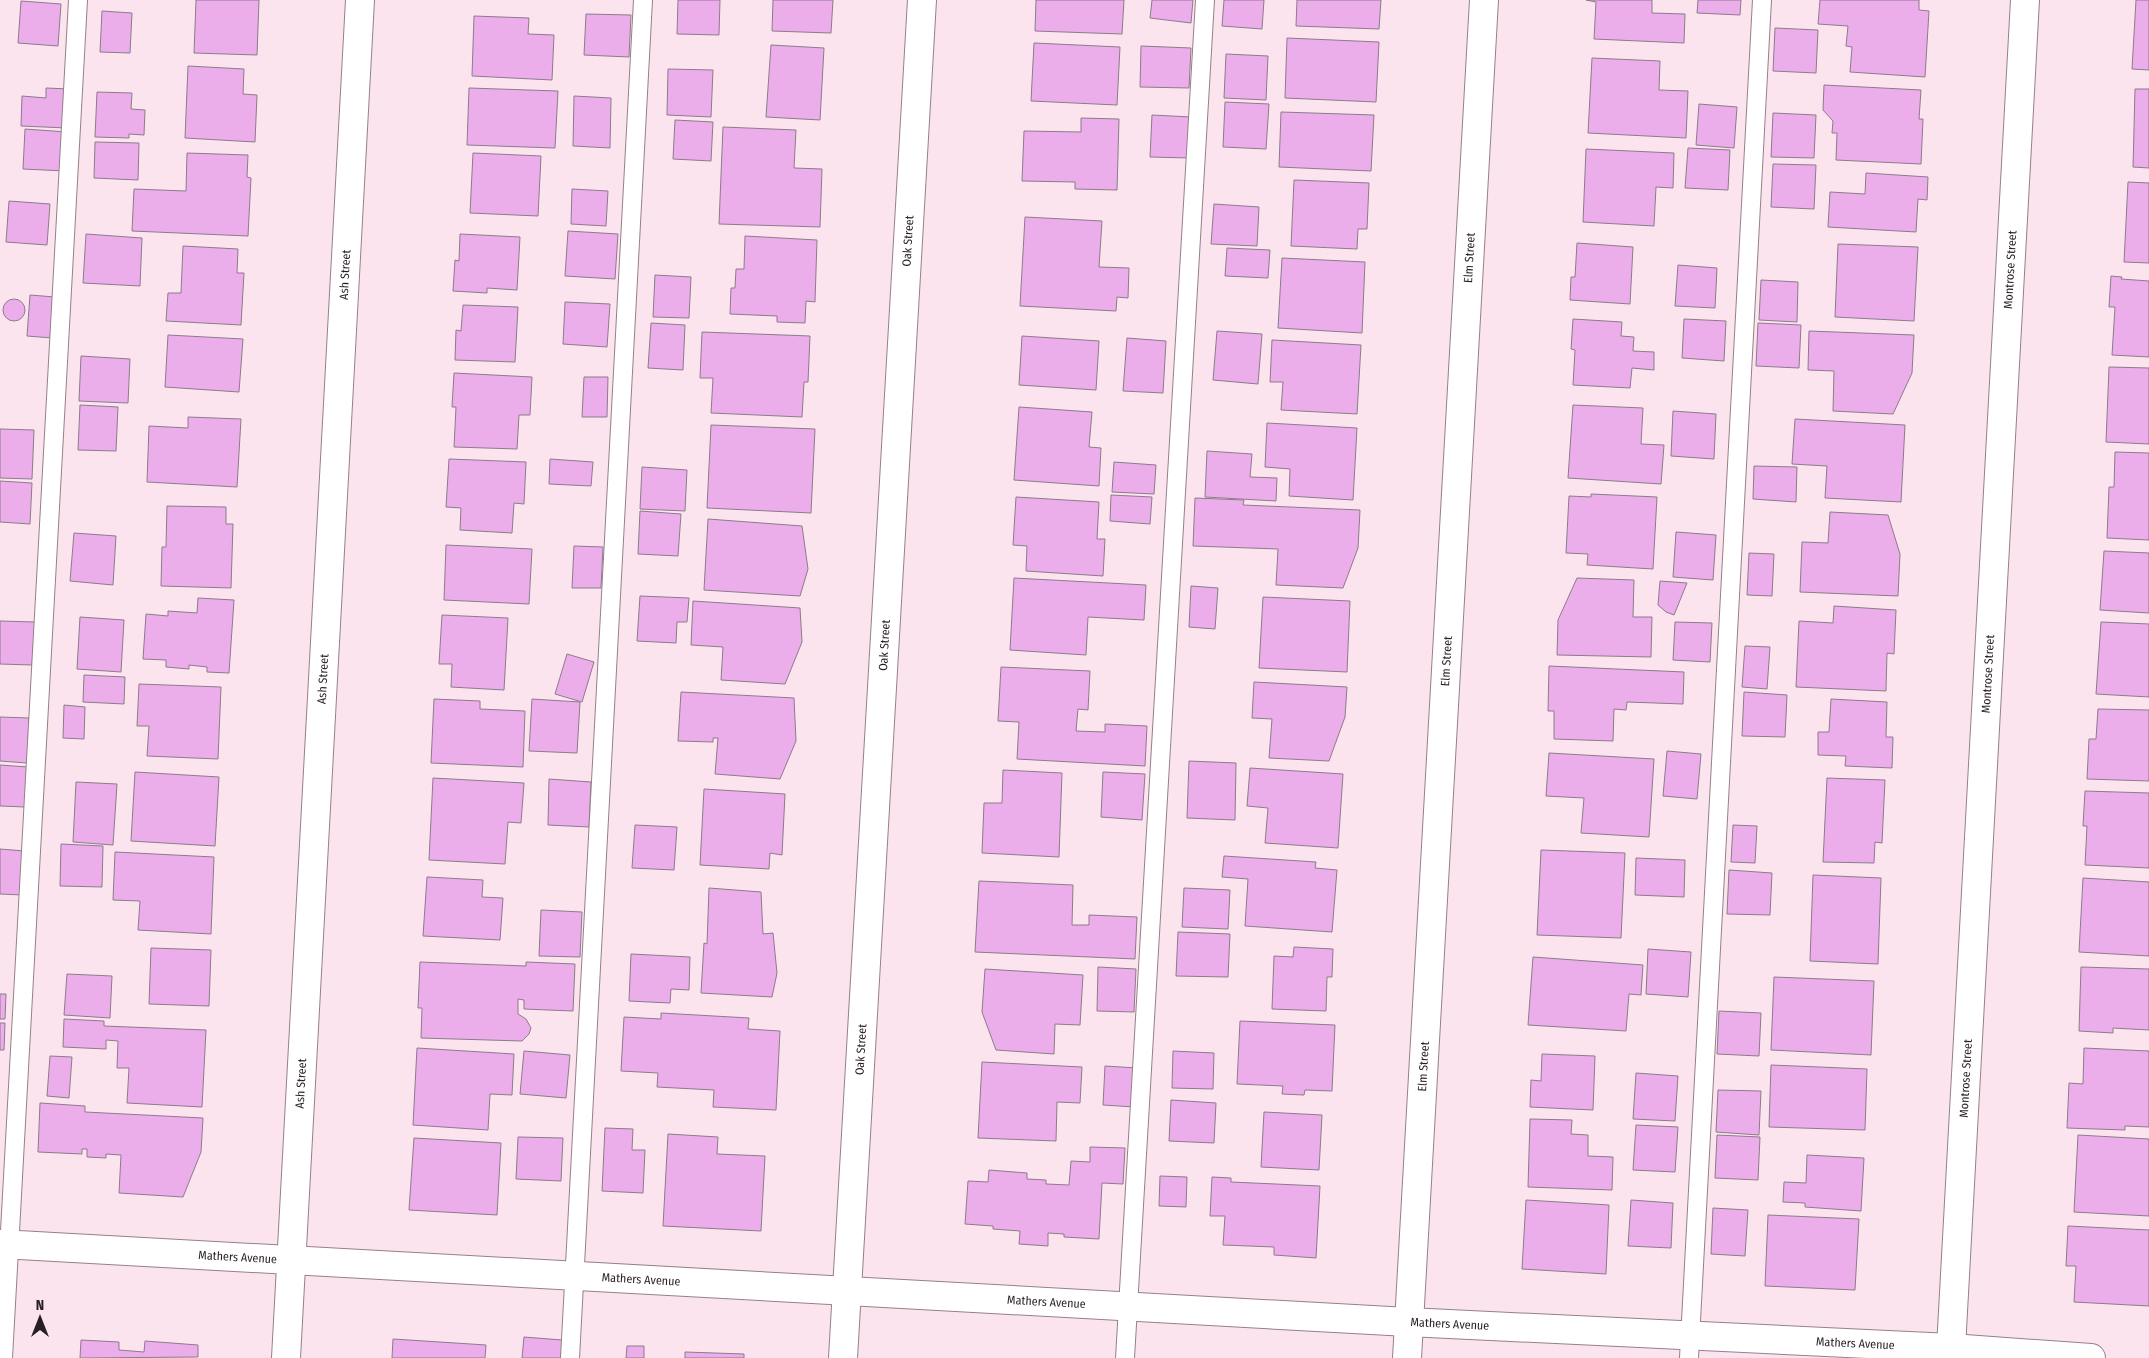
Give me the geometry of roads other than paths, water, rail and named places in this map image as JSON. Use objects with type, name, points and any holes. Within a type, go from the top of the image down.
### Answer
[{"type":"street","name":"Ash Street","points":[[286,1358],[360,0]]},
{"type":"street","name":"Oak Street","points":[[843,1358],[845,1292],[922,0]]},
{"type":"street","name":"Elm Street","points":[[1407,1358],[1484,0]]},
{"type":"street","name":"Montrose Street","points":[[1951,1348],[2025,0]]},
{"type":"street","name":"Mathers Avenue","points":[[5,1245],[1408,1322],[1690,1347],[1951,1348],[2091,1358]]},
{"type":"lane","points":[[3,1358],[5,1245],[78,0]]},
{"type":"lane","points":[[570,1358],[643,0]]},
{"type":"lane","points":[[1124,1358],[1204,0]]},
{"type":"lane","points":[[1690,1347],[1762,0]]}]
